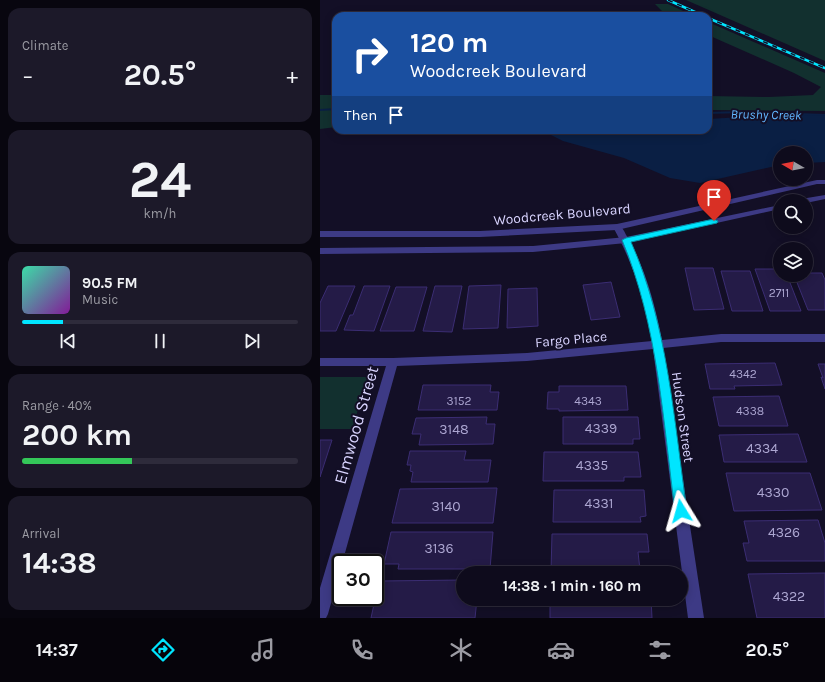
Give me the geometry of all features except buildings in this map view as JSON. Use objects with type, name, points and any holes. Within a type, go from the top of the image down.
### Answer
[{"type":"street","name":"Woodcreek Boulevard","points":[[320,234],[480,234],[617,227],[817,182],[825,182]]},
{"type":"street","points":[[813,199],[825,197]]},
{"type":"street","name":"Woodcreek Boulevard","points":[[320,251],[533,249],[626,240],[773,208]]},
{"type":"street","name":"Hudson Street","points":[[617,227],[626,240],[640,277],[658,343],[696,618]]},
{"type":"street","name":"Fargo Place","points":[[320,362],[393,362],[535,356],[721,338],[825,338]]},
{"type":"street","name":"Elmwood Street","points":[[320,614],[393,362]]},
{"type":"green space","points":[[686,0],[825,0],[825,61]]},
{"type":"green space","points":[[655,4],[668,4],[685,12],[663,12]]},
{"type":"green space","points":[[712,24],[825,73],[825,111],[712,110],[712,96],[769,97],[813,95],[821,87],[794,73],[712,37]]},
{"type":"green space","points":[[320,95],[332,95],[332,128],[320,129]]},
{"type":"green space","points":[[320,377],[368,377],[352,429],[320,429]]},
{"type":"water","points":[[796,114],[825,114],[825,162],[813,163],[813,146],[773,146],[773,167],[700,183],[670,178],[624,158],[563,141],[549,134],[712,134],[712,119]]},
{"type":"waterway","name":"Brushy Creek","points":[[320,110],[332,109]]},
{"type":"waterway","name":"Brushy Creek","points":[[712,113],[742,112],[825,115]]},
{"type":"railway","points":[[668,0],[695,12]]},
{"type":"railway","points":[[712,20],[825,68]]},
{"type":"route","points":[[681,511],[658,343],[646,295],[626,240],[714,221]]}]
